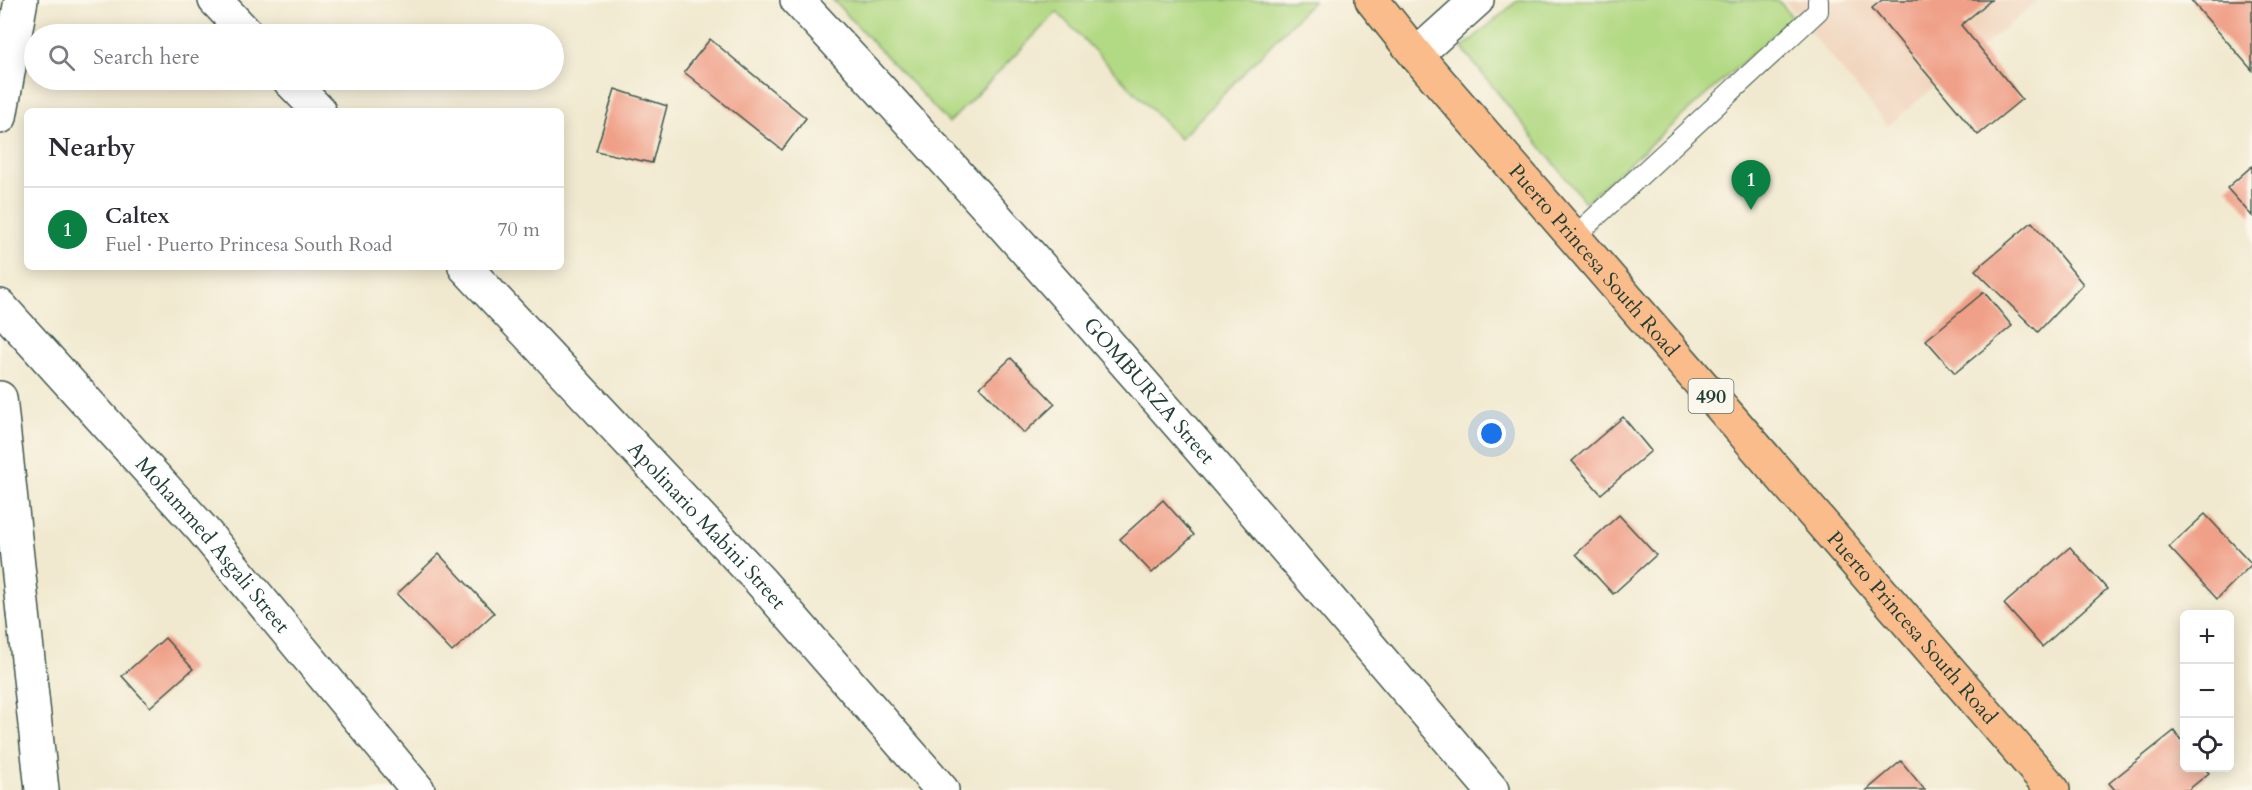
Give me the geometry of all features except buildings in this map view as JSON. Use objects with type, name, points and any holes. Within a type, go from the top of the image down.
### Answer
[{"type":"main road","name":"Puerto Princesa South Road","points":[[1372,0],[1416,55],[2053,790]]},
{"type":"street","points":[[0,117],[21,0]]},
{"type":"street","points":[[215,0],[238,24]]},
{"type":"street","name":"GOMBURZA Street","points":[[797,0],[930,143],[1321,588],[1492,790]]},
{"type":"street","points":[[1416,55],[1477,0]]},
{"type":"street","points":[[299,90],[316,108]]},
{"type":"street","name":"Apolinario Mabini Street","points":[[468,270],[761,582],[942,790]]},
{"type":"street","name":"Mohammed Asgali Street","points":[[0,306],[202,529],[418,790]]},
{"type":"street","points":[[0,398],[42,790]]},
{"type":"lane","points":[[1574,237],[1823,4]]},
{"type":"shaded area","points":[[1784,0],[2038,0],[1888,126]]},
{"type":"green space","points":[[833,0],[1314,0],[1180,139],[1057,12],[949,123]]},
{"type":"green space","points":[[1518,0],[1778,0],[1793,18],[1585,202],[1462,48]]},
{"type":"place","name":"Caltex","points":[[1751,210]]}]
